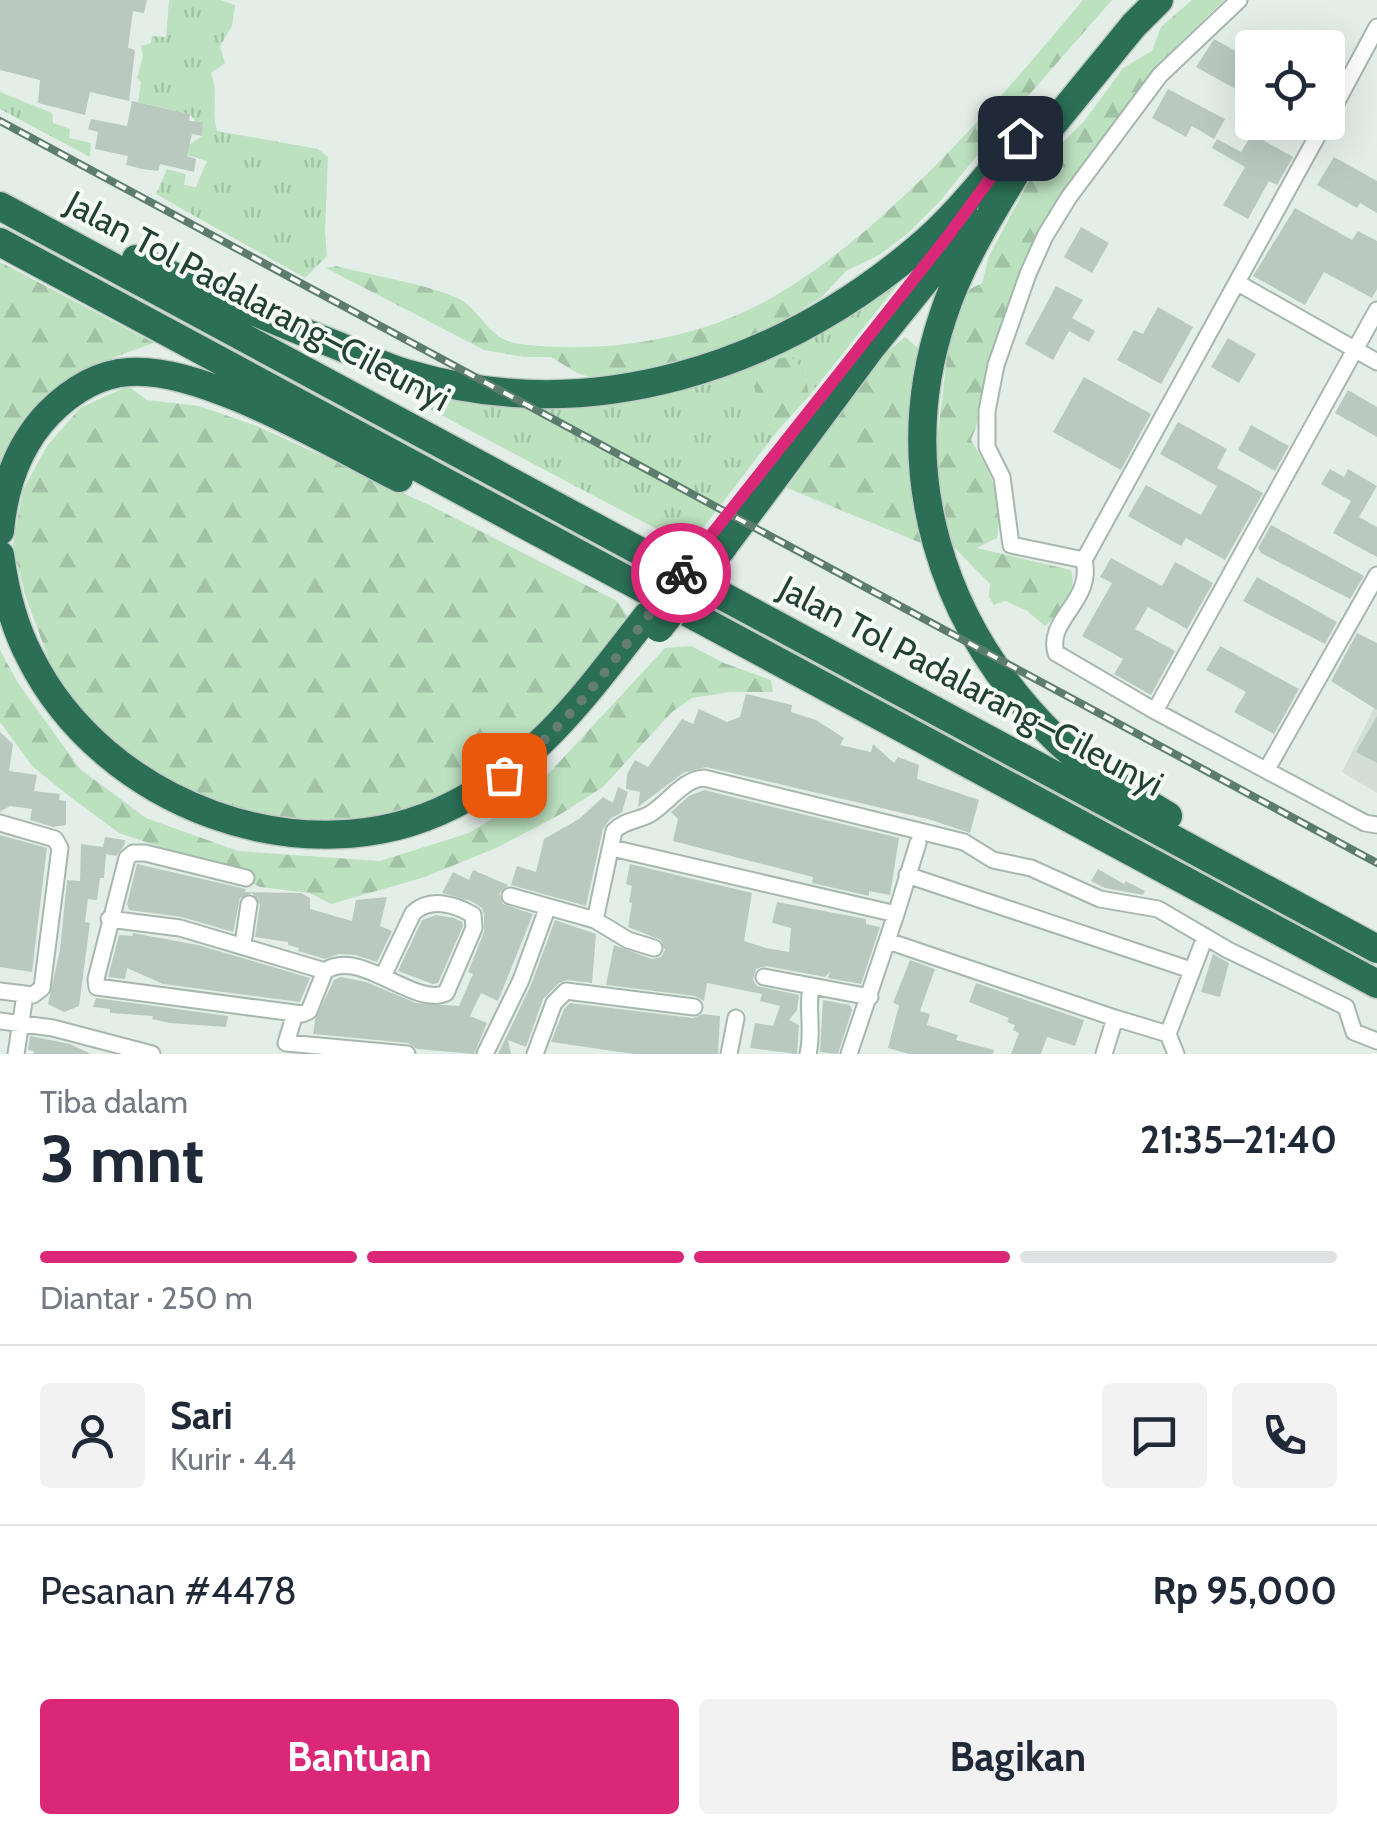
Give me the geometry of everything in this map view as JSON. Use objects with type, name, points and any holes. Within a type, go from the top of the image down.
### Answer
[{"type":"highway","points":[[0,607],[14,649],[42,696],[82,742],[129,782],[186,814],[243,834],[335,844],[398,835],[468,808],[555,748],[871,348],[1136,0]]},
{"type":"highway","points":[[28,221],[123,252],[214,295],[408,374],[475,388],[592,392],[648,384],[700,371],[794,335],[854,298],[920,247],[1021,150],[1159,0]]},
{"type":"highway","points":[[1021,150],[954,285],[942,318],[926,391],[927,508],[957,604],[982,652],[1010,690],[1057,740],[1094,770],[1377,947]]},
{"type":"highway","name":"Jalan Tol Padalarang–Cileunyi","points":[[0,206],[1377,947]]},
{"type":"highway","name":"Jalan Tol Padalarang–Cileunyi","points":[[0,242],[1377,984]]},
{"type":"highway","points":[[0,531],[9,482],[30,433],[78,388],[108,375],[132,371],[188,378],[248,402],[477,517],[570,550]]},
{"type":"highway","points":[[0,555],[11,609],[30,659],[56,700],[92,740],[121,765],[170,797],[225,819],[298,834],[348,833],[404,824],[452,806],[504,775],[538,748],[653,622]]},
{"type":"street","points":[[1084,560],[1011,545],[1002,477],[987,447],[987,410],[996,365],[1028,274],[1069,197],[1160,75],[1240,0]]},
{"type":"street","points":[[1345,86],[1377,28]]},
{"type":"street","points":[[1315,140],[1084,560],[1086,580],[1081,595],[1056,631],[1053,643],[1056,653],[1154,711],[1366,823],[1377,825]]},
{"type":"street","points":[[1238,282],[1377,362]]},
{"type":"street","points":[[1154,711],[1377,310]]},
{"type":"street","points":[[1267,769],[1377,575]]},
{"type":"street","points":[[596,920],[614,831],[646,816],[697,778],[964,842],[993,860],[1031,868],[1100,899],[1158,909],[1228,950],[1346,1006],[1354,1032],[1377,1040]]},
{"type":"street","points":[[0,823],[60,845],[42,988],[25,995],[0,991]]},
{"type":"street","points":[[850,1054],[918,843]]},
{"type":"street","points":[[612,848],[896,914]]},
{"type":"street","points":[[246,878],[133,853],[127,858],[110,919],[96,979],[100,989],[295,1014],[309,1011],[325,971],[336,965],[383,976],[433,997],[446,993],[474,928],[473,915],[442,904],[421,906],[413,913],[383,976]]},
{"type":"street","points":[[907,875],[1191,970]]},
{"type":"street","points":[[510,896],[596,920],[628,940],[654,948]]},
{"type":"street","points":[[243,944],[249,904]]},
{"type":"street","points":[[486,1054],[521,980],[546,909]]},
{"type":"street","points":[[110,919],[180,928],[325,971]]},
{"type":"street","points":[[888,941],[1168,1034]]},
{"type":"street","points":[[1176,1054],[1168,1034],[1202,945]]},
{"type":"street","points":[[764,976],[870,997]]},
{"type":"street","points":[[535,1054],[554,1003],[566,991],[694,1008]]},
{"type":"street","points":[[808,1054],[812,1039],[807,1022],[810,994]]},
{"type":"street","points":[[16,1054],[25,995]]},
{"type":"street","points":[[295,1014],[285,1048],[407,1054]]},
{"type":"street","points":[[729,1054],[736,1018]]},
{"type":"street","points":[[1104,1054],[1114,1018]]},
{"type":"street","points":[[0,1021],[84,1035],[152,1054]]},
{"type":"street","points":[[81,1054],[84,1035]]},
{"type":"shaded area","points":[[1377,702],[1377,793],[1342,772]]},
{"type":"green space","points":[[169,0],[220,0],[235,5],[232,26],[220,46],[225,63],[211,73],[217,131],[318,149],[328,157],[327,256],[305,278],[156,194],[167,169],[186,174],[184,185],[196,187],[207,161],[187,155],[189,145],[202,136],[203,122],[195,121],[190,114],[138,102],[141,46],[151,43],[152,36],[166,37]]},
{"type":"green space","points":[[1083,0],[1112,0],[1014,112],[1002,118],[994,135],[940,201],[907,234],[879,255],[846,271],[822,297],[768,330],[698,356],[599,380],[577,373],[551,357],[484,350],[326,268],[336,266],[443,292],[467,304],[502,338],[520,344],[614,345],[707,326],[764,302],[808,275],[894,205],[976,123]]},
{"type":"green space","points":[[1192,0],[1224,0],[1155,67],[1058,203],[971,440],[990,475],[999,511],[997,538],[977,548],[1071,570],[1072,586],[1067,601],[1045,626],[1026,610],[1005,601],[994,605],[989,597],[990,584],[948,541],[935,457],[951,324],[970,289],[982,283],[989,256],[1034,172],[1086,119],[1123,68],[1152,51],[1161,27]]},
{"type":"green space","points":[[0,92],[52,113],[53,123],[70,129],[69,138],[91,143],[90,157],[0,109]]},
{"type":"green space","points":[[0,262],[154,343],[81,373],[39,402],[9,443],[0,469]]},
{"type":"green space","points":[[891,279],[899,283],[809,396],[805,371],[766,424],[779,429],[689,546],[424,406],[435,391],[617,396]]},
{"type":"green space","points":[[905,337],[928,357],[926,545],[787,488],[879,359]]},
{"type":"green space","points":[[791,357],[805,371],[809,396],[779,429],[766,424],[756,398],[756,384],[768,360]]},
{"type":"green space","points":[[128,386],[147,400],[199,406],[257,426],[429,505],[617,601],[631,621],[542,736],[461,795],[350,824],[281,823],[201,800],[134,765],[84,720],[52,668],[25,595],[13,545],[23,490],[47,446],[80,408]]},
{"type":"green space","points":[[691,646],[771,680],[773,692],[730,692],[692,698],[672,712],[603,787],[559,815],[496,848],[425,877],[331,904],[310,893],[260,887],[194,858],[119,833],[33,767],[0,722],[0,650],[18,683],[80,769],[146,818],[238,851],[380,861],[469,833],[526,798],[665,648]]},
{"type":"building","points":[[0,0],[147,0],[144,13],[133,11],[128,48],[135,50],[129,101],[90,92],[85,115],[38,103],[40,80],[0,70]]},
{"type":"building","points":[[1214,39],[1235,51],[1235,89],[1196,67]]},
{"type":"building","points":[[1168,89],[1225,119],[1214,139],[1192,126],[1186,137],[1152,118]]},
{"type":"building","points":[[132,101],[190,114],[189,121],[203,122],[202,136],[192,134],[187,156],[196,159],[194,172],[160,164],[158,171],[142,169],[126,165],[128,156],[95,149],[98,132],[88,129],[91,119],[127,126]]},
{"type":"building","points":[[1217,139],[1241,152],[1248,140],[1263,140],[1293,157],[1277,185],[1269,181],[1248,219],[1223,205],[1245,167],[1212,148]]},
{"type":"building","points":[[1334,157],[1377,181],[1377,213],[1360,203],[1357,208],[1317,185]]},
{"type":"building","points":[[1295,208],[1352,240],[1358,231],[1377,241],[1377,289],[1372,298],[1324,272],[1305,305],[1253,276]]},
{"type":"building","points":[[1081,227],[1109,243],[1092,273],[1064,257]]},
{"type":"building","points":[[1056,286],[1083,300],[1072,318],[1095,331],[1089,342],[1069,331],[1053,360],[1025,344]]},
{"type":"building","points":[[1158,307],[1193,327],[1161,384],[1117,360],[1134,330],[1143,334]]},
{"type":"building","points":[[1228,338],[1256,354],[1239,383],[1211,367]]},
{"type":"building","points":[[1084,377],[1151,414],[1121,470],[1053,432]]},
{"type":"building","points":[[1348,390],[1377,407],[1377,437],[1335,413]]},
{"type":"building","points":[[1178,422],[1227,449],[1217,468],[1263,493],[1225,560],[1186,538],[1181,546],[1128,516],[1146,485],[1201,515],[1217,486],[1160,454]]},
{"type":"building","points":[[1251,425],[1289,446],[1275,471],[1238,450]]},
{"type":"building","points":[[1330,469],[1344,477],[1348,469],[1377,486],[1359,517],[1377,527],[1377,557],[1333,533],[1351,501],[1321,484]]},
{"type":"building","points":[[1271,525],[1364,576],[1350,599],[1261,553],[1258,548]]},
{"type":"building","points":[[1111,558],[1162,586],[1175,562],[1213,583],[1187,629],[1148,607],[1135,629],[1175,651],[1151,695],[1114,674],[1123,659],[1082,636],[1112,583],[1100,577]]},
{"type":"building","points":[[1257,577],[1337,622],[1325,644],[1243,601]]},
{"type":"building","points":[[1357,633],[1377,643],[1377,710],[1331,681]]},
{"type":"building","points":[[1220,646],[1299,689],[1274,734],[1234,712],[1246,692],[1206,670]]},
{"type":"building","points":[[746,694],[792,705],[791,712],[816,720],[844,738],[840,745],[871,752],[873,744],[894,763],[898,757],[919,765],[917,779],[979,800],[970,833],[928,819],[706,767],[683,773],[638,807],[640,792],[626,789],[627,774],[635,760],[648,767],[682,719],[693,724],[699,709],[727,722],[740,717]]},
{"type":"building","points":[[1377,716],[1377,763],[1356,752]]},
{"type":"building","points":[[0,732],[13,744],[9,771],[37,775],[34,791],[60,794],[59,800],[66,801],[66,825],[53,827],[30,820],[32,809],[10,806],[0,812]]},
{"type":"building","points":[[618,787],[628,792],[622,812],[603,829],[586,906],[511,885],[517,866],[536,872],[544,839],[579,819],[603,797],[613,803]]},
{"type":"building","points":[[704,790],[899,838],[890,895],[869,891],[869,896],[812,883],[813,877],[673,841],[678,819],[671,812],[689,796]]},
{"type":"building","points":[[0,835],[47,848],[32,972],[0,967]]},
{"type":"building","points":[[105,837],[125,840],[124,846],[116,856],[106,854],[97,900],[88,899],[85,922],[90,923],[79,1006],[64,1012],[48,1004],[60,950],[67,880],[80,881],[81,844],[103,847]]},
{"type":"building","points":[[137,864],[246,889],[245,892],[301,893],[310,898],[310,909],[352,921],[356,900],[387,897],[380,926],[392,931],[377,962],[339,954],[325,959],[298,951],[288,942],[255,937],[260,905],[252,893],[240,898],[233,932],[182,917],[129,910]]},
{"type":"building","points":[[630,864],[752,893],[744,941],[766,948],[789,952],[791,928],[772,923],[777,902],[866,919],[866,924],[880,927],[861,984],[828,978],[830,972],[825,977],[766,966],[756,969],[753,980],[757,986],[799,995],[797,1010],[789,1020],[799,1025],[797,1054],[750,1048],[755,1023],[773,1026],[780,1006],[760,1001],[762,994],[707,983],[704,1001],[695,996],[606,985],[614,945],[652,959],[661,957],[665,950],[661,940],[628,927],[632,886],[626,884]]},
{"type":"building","points":[[1098,869],[1145,891],[1143,895],[1105,888],[1091,881]]},
{"type":"building","points":[[473,870],[508,885],[499,894],[503,904],[533,914],[498,1001],[481,993],[470,1016],[487,1023],[474,1054],[313,1034],[315,1020],[334,980],[341,977],[366,982],[416,1003],[459,1006],[473,974],[468,972],[484,932],[484,914],[471,901],[442,893],[453,872],[469,880]]},
{"type":"building","points":[[436,915],[454,918],[463,926],[438,983],[433,984],[398,971],[422,920]]},
{"type":"building","points":[[555,920],[596,934],[592,983],[559,983],[543,999],[526,1047],[508,1040],[511,1054],[498,1054],[531,985]]},
{"type":"building","points":[[133,933],[198,945],[310,978],[300,1002],[163,984],[127,968],[125,979],[108,977],[119,935]]},
{"type":"building","points":[[1213,954],[1229,963],[1220,997],[1201,992]]},
{"type":"building","points":[[910,960],[935,969],[920,1011],[930,1014],[927,1025],[958,1035],[956,1040],[994,1050],[993,1054],[909,1054],[888,1048],[899,1005],[893,1003]]},
{"type":"building","points":[[976,983],[1084,1020],[1075,1046],[1047,1037],[1041,1054],[1011,1054],[1019,1033],[1013,1030],[1015,1025],[1007,1022],[1009,1018],[969,1002]]},
{"type":"building","points":[[96,998],[228,1016],[226,1027],[169,1023],[152,1019],[153,1016],[110,1013],[110,1009],[93,1007]]},
{"type":"building","points":[[823,1000],[850,1005],[852,1010],[838,1054],[820,1052]]},
{"type":"building","points":[[570,1003],[693,1018],[703,1014],[720,1016],[718,1054],[634,1054],[551,1042]]},
{"type":"building","points":[[30,1036],[70,1044],[91,1054],[33,1054],[28,1050]]},
{"type":"railway","points":[[0,121],[1377,863]]},
{"type":"way so far","points":[[504,775],[566,719],[681,573]]},
{"type":"route","points":[[681,573],[948,236],[1020,138]]}]
